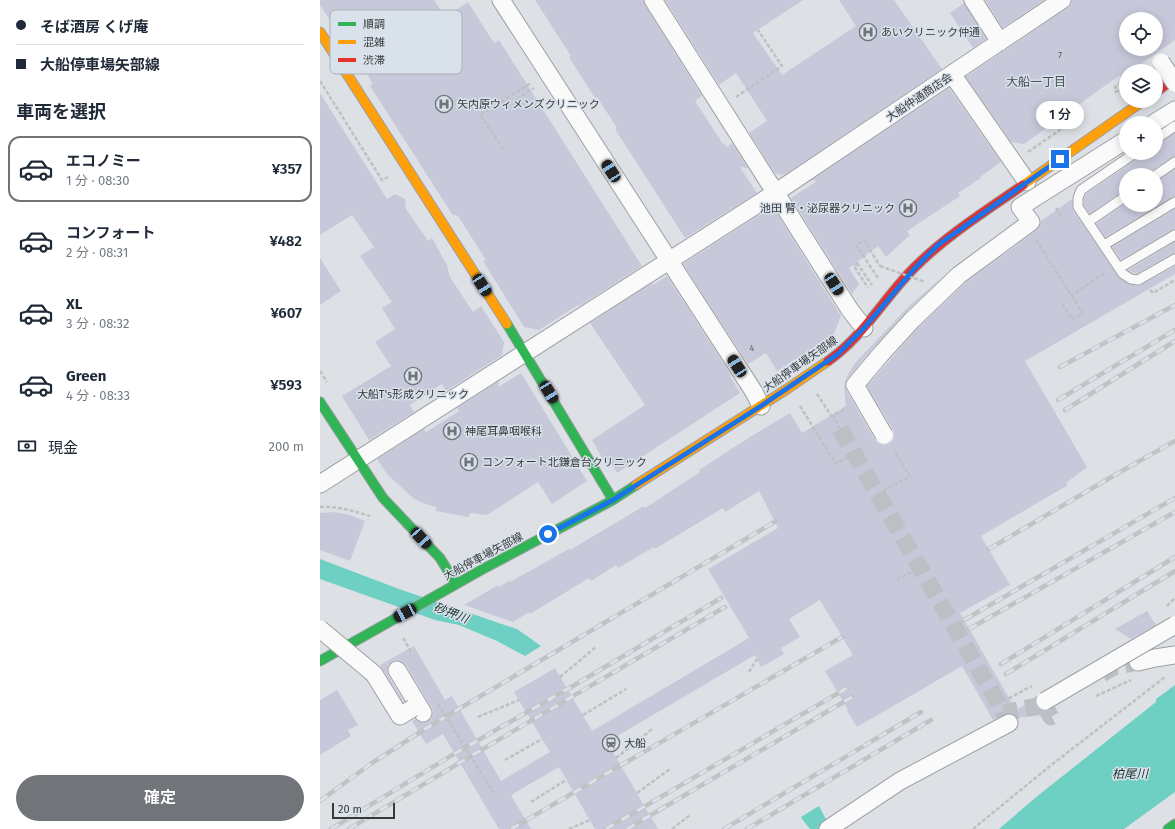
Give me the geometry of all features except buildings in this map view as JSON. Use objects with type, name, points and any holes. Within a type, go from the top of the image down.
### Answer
[{"type":"main road","points":[[320,32],[330,48]]},
{"type":"main road","points":[[347,74],[525,352],[613,500]]},
{"type":"main road","points":[[1163,87],[1175,78]]},
{"type":"main road","name":"大船停車場矢部線","points":[[320,661],[456,584],[613,500],[761,406],[838,354],[864,328],[914,269],[938,245],[1133,108]]},
{"type":"main road","points":[[320,402],[383,498],[440,558],[456,584]]},
{"type":"main road","points":[[1168,829],[1175,824]]},
{"type":"street","points":[[501,0],[754,392],[761,406]]},
{"type":"street","points":[[653,0],[850,310],[864,328]]},
{"type":"street","points":[[973,0],[1000,42]]},
{"type":"street","name":"大船仲通商店会","points":[[320,484],[775,193],[1062,0]]},
{"type":"street","points":[[1161,62],[1175,84]]},
{"type":"street","points":[[952,74],[1027,182]]},
{"type":"street","points":[[1163,117],[1175,110]]},
{"type":"street","points":[[884,434],[856,385],[881,354],[912,320],[959,275],[1031,222],[1020,207],[1119,144]]},
{"type":"street","points":[[1175,617],[1172,631],[1175,639]]},
{"type":"street","points":[[1045,701],[1175,625]]},
{"type":"street","points":[[320,629],[374,674],[415,711]]},
{"type":"street","points":[[1138,662],[1175,655]]},
{"type":"street","points":[[400,668],[415,711]]},
{"type":"street","points":[[830,827],[900,781],[1009,723]]},
{"type":"lane","points":[[1163,134],[1175,126]]},
{"type":"lane","points":[[1125,160],[1081,190],[1078,198],[1078,206],[1123,274],[1131,279],[1138,280],[1175,259]]},
{"type":"lane","points":[[1163,170],[1175,162]]},
{"type":"lane","points":[[1088,222],[1119,201]]},
{"type":"lane","points":[[1104,245],[1175,202]]},
{"type":"lane","points":[[1119,268],[1175,235]]},
{"type":"path","points":[[721,107],[782,66],[758,30]]},
{"type":"path","points":[[320,81],[382,180]]},
{"type":"path","points":[[502,149],[480,115],[531,83]]},
{"type":"path","points":[[1111,95],[1118,91],[1115,87],[1119,84]]},
{"type":"path","points":[[517,99],[534,88]]},
{"type":"path","points":[[1014,163],[1074,120]]},
{"type":"path","points":[[1026,226],[1083,314],[1072,319],[1061,302]]},
{"type":"path","points":[[878,279],[856,245],[864,240],[880,266],[925,282],[941,292]]},
{"type":"path","points":[[869,290],[854,266],[858,263],[872,286]]},
{"type":"path","points":[[1153,293],[1175,280]]},
{"type":"path","points":[[814,389],[840,429],[833,415],[864,399]]},
{"type":"path","points":[[798,402],[836,464],[854,454]]},
{"type":"path","points":[[878,494],[910,476],[896,454]]},
{"type":"path","points":[[320,507],[349,510],[372,517]]},
{"type":"path","points":[[897,580],[920,567]]},
{"type":"path","points":[[560,676],[596,647]]},
{"type":"path","points":[[749,672],[757,659]]},
{"type":"path","points":[[973,829],[1050,766],[1170,673]]},
{"type":"path","points":[[583,715],[626,689]]},
{"type":"path","points":[[478,717],[519,700]]},
{"type":"path","points":[[415,711],[493,792]]},
{"type":"path","points":[[616,758],[652,729]]},
{"type":"path","points":[[505,760],[542,739]]},
{"type":"path","points":[[637,793],[670,769]]},
{"type":"path","points":[[531,802],[566,780]]},
{"type":"path","points":[[672,829],[690,815]]},
{"type":"path","points":[[569,829],[590,820]]},
{"type":"water","name":"砂押川","points":[[320,559],[399,589],[517,629],[541,646],[525,656],[497,641],[459,625],[435,620],[320,579]]},
{"type":"water","name":"柏尾川","points":[[1175,685],[1175,792],[1124,829],[999,829],[1035,798],[1156,702],[1156,699]]},
{"type":"water","points":[[819,806],[831,829],[810,829],[802,819],[801,817]]},
{"type":"tunnel","points":[[840,429],[1004,713],[1037,706],[1045,701]]},
{"type":"tunnel","points":[[1102,674],[1114,667],[1138,662]]},
{"type":"tunnel","points":[[1043,703],[1051,717],[1053,716]]},
{"type":"railway","points":[[1060,367],[1175,305]]},
{"type":"railway","points":[[1058,400],[1175,330]]},
{"type":"railway","points":[[1065,410],[1175,341]]},
{"type":"railway","points":[[989,549],[1175,441]]},
{"type":"railway","points":[[964,620],[1175,498]]},
{"type":"railway","points":[[969,629],[1175,512]]},
{"type":"railway","points":[[320,801],[369,765],[425,729],[776,521]]},
{"type":"railway","points":[[1001,664],[1175,557]]},
{"type":"railway","points":[[1006,674],[1175,571]]},
{"type":"railway","points":[[331,829],[454,754],[578,683],[721,598]]},
{"type":"railway","points":[[349,829],[725,607]]},
{"type":"railway","points":[[511,829],[842,637]]},
{"type":"railway","points":[[606,829],[847,688]]},
{"type":"railway","points":[[627,829],[852,697]]},
{"type":"railway","points":[[724,829],[921,712]]},
{"type":"railway","points":[[747,829],[931,720]]},
{"type":"traffic: fast","points":[[507,324],[613,500]]},
{"type":"traffic: fast","points":[[320,402],[383,498],[440,558],[456,584]]},
{"type":"traffic: fast","points":[[320,661],[483,569],[613,500],[636,485]]},
{"type":"traffic: fast","points":[[1168,829],[1175,824]]},
{"type":"traffic: slow","points":[[320,32],[330,48]]},
{"type":"traffic: slow","points":[[347,74],[507,324]]},
{"type":"traffic: slow","points":[[1023,185],[1133,108]]},
{"type":"traffic: slow","points":[[636,485],[787,389],[828,361]]},
{"type":"traffic: jam","points":[[1163,87],[1175,78]]},
{"type":"traffic: jam","points":[[828,361],[852,341],[903,280],[927,256],[967,224],[1023,185]]},
{"type":"place","name":"あいクリニック仲通","points":[[868,32]]},
{"type":"place","name":"矢内原ウィメンズクリニック","points":[[444,104]]},
{"type":"place","name":"池田 腎・泌尿器クリニック","points":[[908,208]]},
{"type":"place","name":"大船T's形成クリニック","points":[[413,376]]},
{"type":"place","name":"神尾耳鼻咽喉科","points":[[452,431]]},
{"type":"place","name":"コンフォート北鎌倉台クリニック","points":[[469,462]]},
{"type":"place","name":"大船","points":[[611,743]]},
{"type":"district","name":"大船一丁目","points":[[1036,82]]},
{"type":"route","points":[[548,534],[613,500],[788,389],[838,354],[864,328],[914,269],[938,245],[1060,159]]}]
